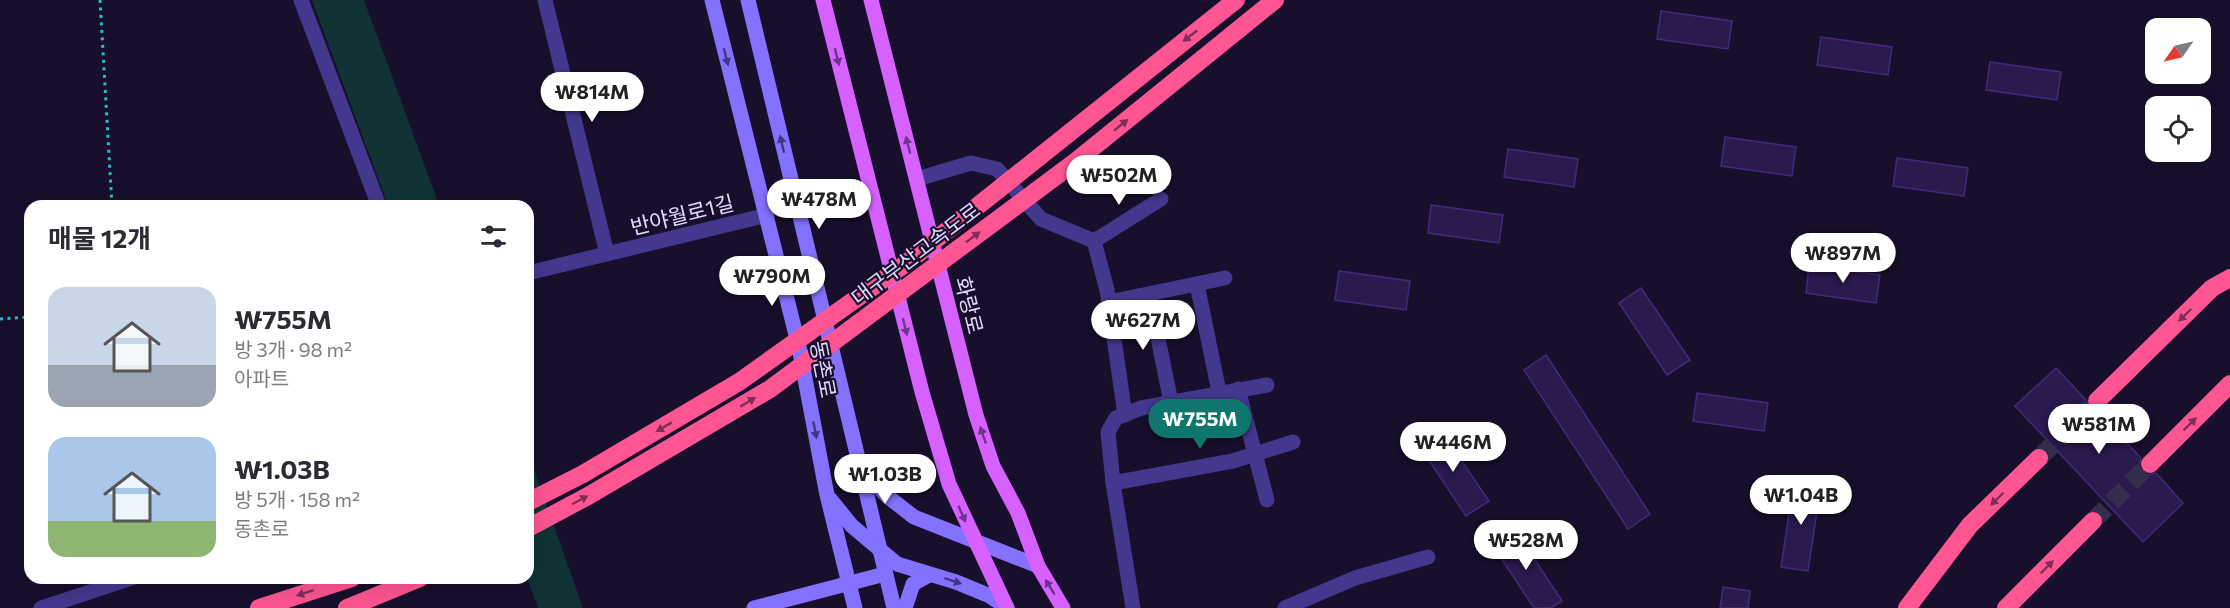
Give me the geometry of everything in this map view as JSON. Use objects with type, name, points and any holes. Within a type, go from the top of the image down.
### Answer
[{"type":"highway","name":"대구부산고속도로","points":[[534,499],[583,474],[739,382],[905,264],[1236,0]]},
{"type":"highway","name":"대구부산고속도로","points":[[534,525],[588,496],[770,389],[1075,162],[1275,0]]},
{"type":"highway","points":[[2097,401],[2212,288],[2230,278]]},
{"type":"highway","points":[[2150,464],[2230,384]]},
{"type":"highway","points":[[1907,608],[1970,525],[2039,458]]},
{"type":"highway","points":[[2006,608],[2093,521]]},
{"type":"highway","points":[[259,608],[333,584]]},
{"type":"highway","points":[[349,607],[405,584]]},
{"type":"main road","name":"동촌로","points":[[712,0],[799,347],[827,495],[855,608]]},
{"type":"main road","points":[[747,0],[858,467],[894,608]]},
{"type":"main road","points":[[823,0],[922,392],[949,484],[974,542],[1007,608]]},
{"type":"main road","name":"화랑로","points":[[871,0],[976,416],[993,466],[1018,513],[1038,566],[1063,608]]},
{"type":"main road","points":[[858,467],[887,496],[914,517],[1038,566]]},
{"type":"main road","points":[[827,495],[852,526],[897,564],[973,589],[1007,608]]},
{"type":"main road","points":[[754,608],[885,574]]},
{"type":"main road","points":[[904,608],[913,584],[929,575]]},
{"type":"street","points":[[301,0],[377,200]]},
{"type":"street","name":"반야월로1길","points":[[545,0],[607,254]]},
{"type":"street","points":[[917,179],[971,163],[997,169],[1041,219],[1094,241]]},
{"type":"street","points":[[1094,241],[1161,199]]},
{"type":"street","name":"반야월로1길","points":[[534,272],[767,215]]},
{"type":"street","points":[[1094,241],[1109,302],[1125,415]]},
{"type":"street","points":[[1109,302],[1225,278]]},
{"type":"street","points":[[1197,284],[1219,392]]},
{"type":"street","points":[[1149,294],[1170,402]]},
{"type":"street","points":[[1133,608],[1113,483],[1108,432],[1116,418],[1170,402],[1267,385]]},
{"type":"street","points":[[1238,389],[1267,500]]},
{"type":"street","points":[[1113,483],[1233,461],[1293,442]]},
{"type":"street","points":[[1285,608],[1355,578],[1428,557]]},
{"type":"street","points":[[41,608],[114,584]]},
{"type":"street","points":[[1320,593],[1326,608]]},
{"type":"path","points":[[100,0],[112,200]]},
{"type":"path","points":[[0,319],[24,317]]},
{"type":"green space","points":[[312,0],[364,0],[437,200],[386,200]]},
{"type":"green space","points":[[534,469],[583,608],[538,608],[529,584],[534,584]]},
{"type":"building","points":[[1661,11],[1732,21],[1728,49],[1657,39]]},
{"type":"building","points":[[1821,37],[1892,47],[1888,75],[1817,65]]},
{"type":"building","points":[[1990,62],[2061,72],[2057,100],[1986,90]]},
{"type":"building","points":[[1725,137],[1796,147],[1792,176],[1721,166]]},
{"type":"building","points":[[1508,149],[1578,159],[1574,187],[1504,177]]},
{"type":"building","points":[[1897,158],[1968,168],[1964,196],[1893,186]]},
{"type":"building","points":[[1431,205],[1503,215],[1499,243],[1428,233]]},
{"type":"building","points":[[1809,265],[1880,275],[1876,303],[1806,293]]},
{"type":"building","points":[[1339,271],[1410,281],[1406,310],[1335,300]]},
{"type":"building","points":[[1641,288],[1690,360],[1667,375],[1619,303]]},
{"type":"building","points":[[1546,355],[1650,514],[1628,529],[1524,370]]},
{"type":"building","points":[[2056,368],[2086,400],[2089,408],[2098,412],[2141,458],[2139,466],[2142,471],[2148,475],[2156,473],[2183,503],[2143,542],[2015,406]]},
{"type":"building","points":[[1697,393],[1768,403],[1764,431],[1693,421]]},
{"type":"building","points":[[1440,429],[1489,501],[1466,516],[1418,444]]},
{"type":"building","points":[[1794,481],[1821,485],[1808,571],[1781,567]]},
{"type":"building","points":[[1514,528],[1562,601],[1551,608],[1534,608],[1491,543]]},
{"type":"building","points":[[1723,587],[1750,591],[1748,608],[1720,608]]},
{"type":"tunnel","points":[[2039,458],[2097,401]]},
{"type":"tunnel","points":[[2093,521],[2150,464]]}]
